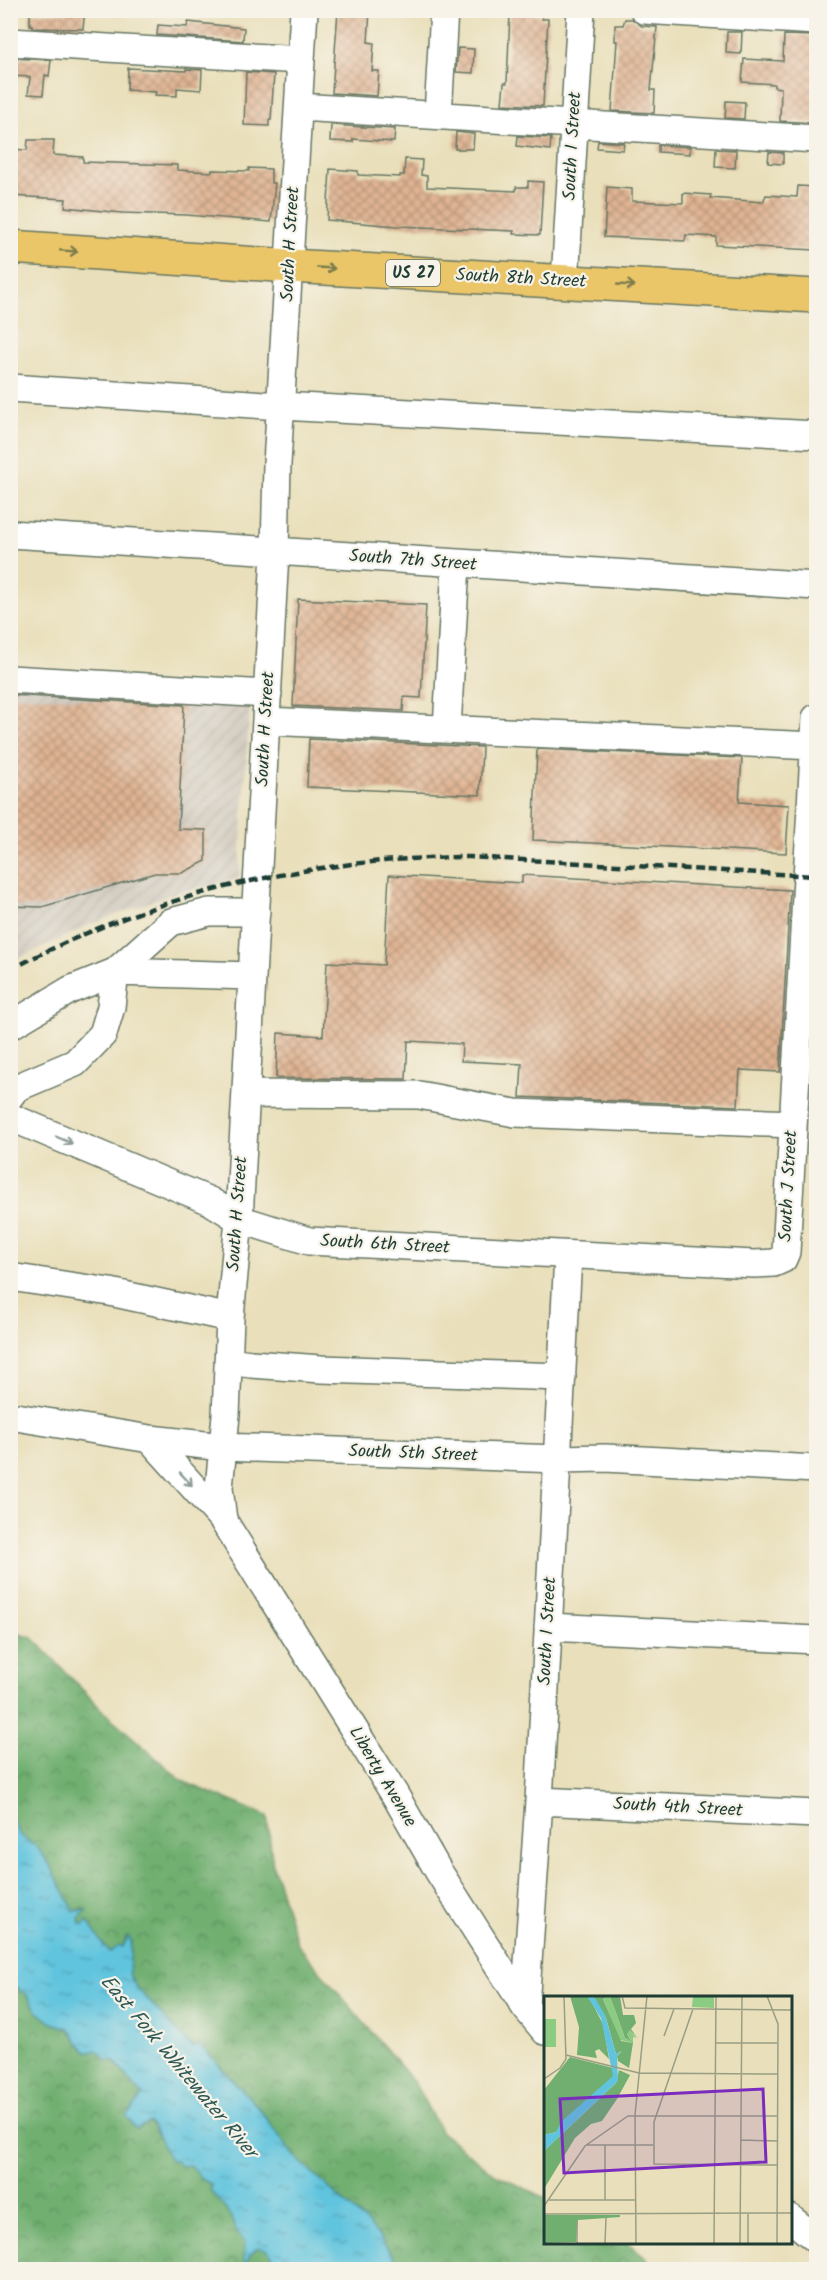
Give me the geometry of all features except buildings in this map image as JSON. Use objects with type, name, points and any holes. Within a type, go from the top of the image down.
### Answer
[{"type":"highway","name":"South 8th Street","points":[[10,247],[290,266],[816,296]]},
{"type":"street","name":"South H Street","points":[[224,1447],[230,1318],[239,1220],[268,694],[277,464],[304,10]]},
{"type":"street","points":[[438,115],[444,10]]},
{"type":"street","name":"South I Street","points":[[565,281],[581,10]]},
{"type":"street","points":[[644,10],[816,21]]},
{"type":"street","points":[[10,42],[301,60]]},
{"type":"street","points":[[299,107],[816,139]]},
{"type":"street","points":[[10,388],[281,406],[816,435]]},
{"type":"street","name":"South 7th Street","points":[[10,534],[275,553],[816,586]]},
{"type":"street","points":[[447,729],[456,564]]},
{"type":"street","points":[[10,679],[268,694]]},
{"type":"street","name":"South J Street","points":[[783,1259],[786,1252],[816,718]]},
{"type":"street","points":[[266,721],[815,746]]},
{"type":"street","points":[[10,1026],[70,990],[115,972],[171,922],[208,912],[256,912]]},
{"type":"street","points":[[115,972],[252,976]]},
{"type":"street","points":[[10,1096],[16,1088],[75,1064],[103,1034],[111,1007],[115,972]]},
{"type":"street","points":[[246,1094],[418,1095],[514,1113],[793,1124]]},
{"type":"street","name":"South 6th Street","points":[[10,1118],[210,1201],[239,1220],[309,1242],[754,1264],[774,1263],[783,1259]]},
{"type":"street","name":"South I Street","points":[[525,2007],[539,1801],[568,1256]]},
{"type":"street","points":[[10,1277],[111,1292],[230,1318]]},
{"type":"street","points":[[228,1361],[321,1369],[562,1377]]},
{"type":"street","name":"South 5th Street","points":[[10,1416],[150,1439],[224,1447],[558,1459],[605,1458],[816,1469]]},
{"type":"street","name":"Liberty Avenue","points":[[150,1439],[223,1520],[395,1796],[439,1872],[525,2007],[544,2030]]},
{"type":"street","name":"Liberty Avenue","points":[[223,1520],[219,1488],[224,1447]]},
{"type":"street","points":[[548,1627],[816,1640]]},
{"type":"street","name":"South 4th Street","points":[[539,1801],[816,1814]]},
{"type":"street","points":[[791,2220],[816,2239]]},
{"type":"shaded area","points":[[10,674],[251,688],[239,879],[171,894],[89,925],[11,962]]},
{"type":"green space","points":[[10,1631],[33,1638],[102,1710],[182,1781],[267,1816],[273,1866],[298,1945],[414,2082],[441,2132],[495,2174],[544,2198],[544,2244],[629,2244],[658,2269],[403,2269],[374,2230],[293,2155],[257,2106],[203,2048],[193,2048],[136,1987],[129,1974],[131,1940],[126,1937],[123,1947],[110,1952],[87,1921],[84,1925],[80,1925],[79,1918],[86,1910],[74,1911],[50,1865],[37,1847],[20,1835],[10,1816]]},
{"type":"green space","points":[[10,1985],[25,1992],[38,2012],[52,2023],[69,2028],[86,2052],[97,2050],[107,2061],[113,2060],[143,2096],[134,2107],[131,2116],[136,2129],[149,2122],[171,2161],[174,2159],[189,2165],[211,2185],[211,2191],[230,2215],[245,2243],[246,2263],[258,2247],[267,2250],[280,2269],[11,2269]]},
{"type":"water","name":"East Fork Whitewater River","points":[[10,1816],[20,1835],[37,1847],[50,1865],[74,1911],[87,1910],[79,1918],[80,1925],[84,1925],[87,1921],[110,1952],[119,1946],[123,1947],[128,1936],[131,1940],[129,1974],[136,1987],[193,2048],[198,2045],[203,2048],[257,2106],[293,2155],[374,2230],[403,2269],[280,2269],[267,2250],[258,2247],[244,2263],[245,2243],[230,2215],[211,2191],[211,2185],[189,2165],[181,2166],[174,2160],[171,2162],[149,2122],[136,2129],[126,2116],[143,2096],[114,2060],[107,2061],[97,2050],[86,2052],[69,2028],[52,2023],[38,2012],[25,1992],[11,1985]]},
{"type":"railway","points":[[10,970],[64,943],[120,920],[176,901],[233,885],[350,864],[470,857],[816,876]]}]
